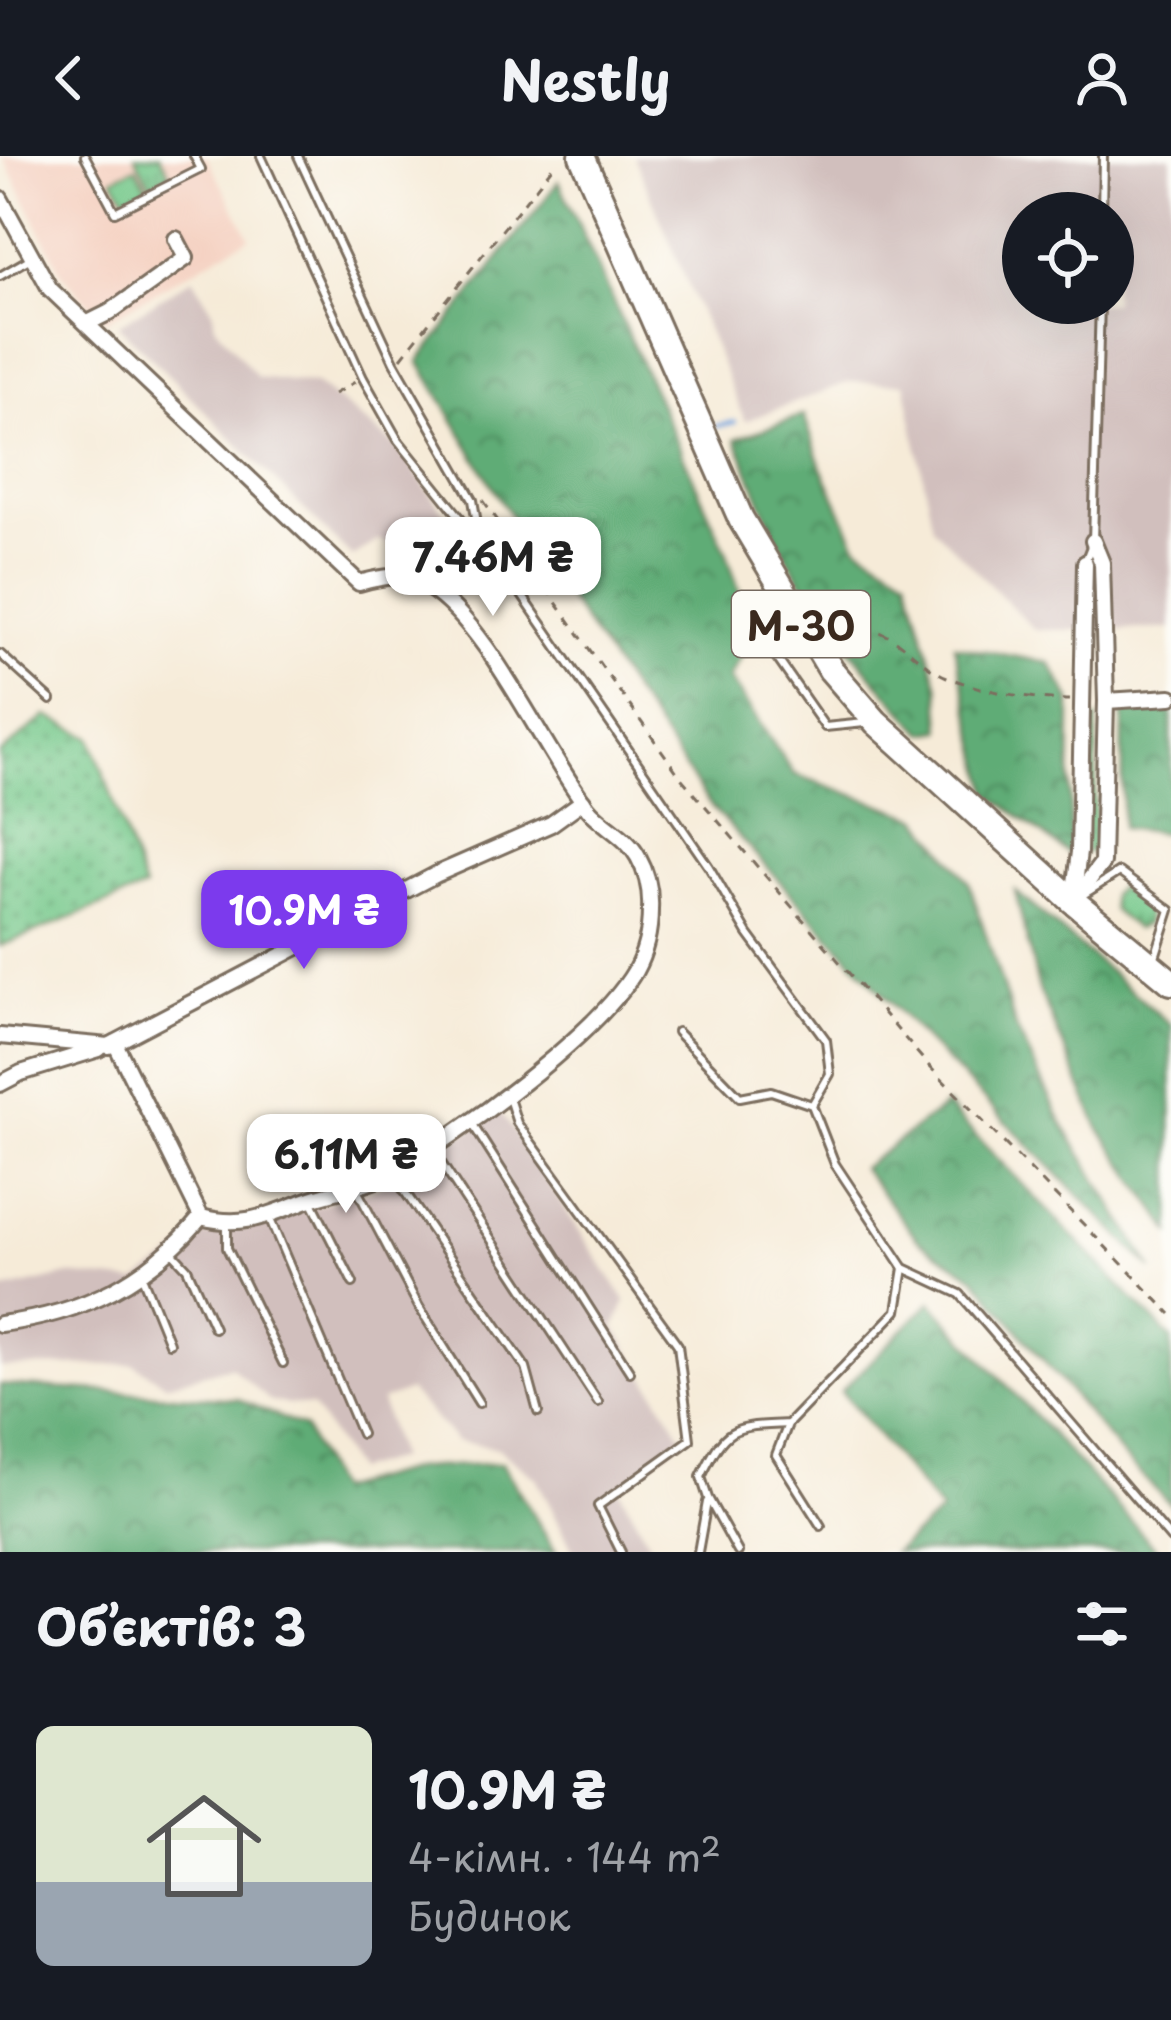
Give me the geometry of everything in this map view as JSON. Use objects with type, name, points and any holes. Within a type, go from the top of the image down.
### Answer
[{"type":"highway","name":"М-30","points":[[582,156],[741,519],[831,670],[876,722],[1073,902],[1161,974]]},
{"type":"street","points":[[0,198],[50,289],[358,583],[392,574],[410,580],[428,587],[466,623],[542,732],[583,801],[601,824],[626,840],[639,859],[650,891],[646,941],[635,970],[607,1007],[508,1094],[392,1173],[269,1216],[227,1223],[201,1216],[112,1044]]},
{"type":"street","points":[[88,323],[186,258],[176,239]]},
{"type":"street","points":[[1073,902],[1102,863],[1106,701],[1102,563],[1093,541]]},
{"type":"street","points":[[1073,902],[1079,851],[1085,563]]},
{"type":"street","points":[[1106,701],[1171,697]]},
{"type":"street","points":[[0,1084],[112,1044],[437,874],[550,824],[583,801]]},
{"type":"street","points":[[0,1036],[112,1044]]},
{"type":"street","points":[[0,1324],[50,1317],[115,1289],[172,1252],[201,1216]]},
{"type":"lane","points":[[85,156],[115,212],[201,170],[194,156]]},
{"type":"lane","points":[[261,156],[386,419],[517,588],[709,867],[748,934],[826,1040],[830,1074],[812,1105]]},
{"type":"lane","points":[[298,156],[394,362],[473,500],[481,544]]},
{"type":"lane","points":[[1102,192],[1103,156]]},
{"type":"lane","points":[[0,276],[31,258]]},
{"type":"lane","points":[[1085,563],[1093,541],[1099,324]]},
{"type":"lane","points":[[794,611],[774,654],[825,727],[876,722]]},
{"type":"lane","points":[[0,654],[51,700]]},
{"type":"lane","points":[[1073,902],[1118,872],[1170,910],[1161,974]]},
{"type":"lane","points":[[676,1032],[740,1097],[771,1091],[812,1105],[835,1164],[904,1268],[960,1294],[1171,1539]]},
{"type":"lane","points":[[508,1094],[517,1123],[678,1345],[690,1440],[598,1507],[621,1552]]},
{"type":"lane","points":[[471,1122],[630,1372]]},
{"type":"lane","points":[[430,1147],[598,1402]]},
{"type":"lane","points":[[392,1173],[526,1368],[538,1412]]},
{"type":"lane","points":[[356,1188],[419,1306],[479,1403]]},
{"type":"lane","points":[[310,1199],[352,1283]]},
{"type":"lane","points":[[269,1216],[361,1434]]},
{"type":"lane","points":[[227,1223],[227,1248],[283,1364]]},
{"type":"lane","points":[[172,1252],[187,1268],[214,1328]]},
{"type":"lane","points":[[821,1526],[776,1455],[788,1424],[897,1311],[904,1268]]},
{"type":"lane","points":[[140,1273],[169,1342]]},
{"type":"lane","points":[[738,1552],[701,1478],[716,1446],[737,1427],[788,1424]]},
{"type":"lane","points":[[698,1552],[708,1498]]},
{"type":"path","points":[[402,357],[556,162]]},
{"type":"path","points":[[481,498],[682,779],[928,1065],[1171,1314]]},
{"type":"path","points":[[827,626],[855,626],[885,634],[919,663],[950,678],[1044,700],[1084,701]]},
{"type":"shaded area","points":[[3,156],[206,156],[250,237],[105,321],[63,275]]},
{"type":"shaded area","points":[[634,156],[1171,156],[1171,629],[1035,630],[933,527],[905,383],[849,382],[745,421]]},
{"type":"shaded area","points":[[193,278],[213,311],[215,325],[257,377],[316,384],[398,448],[455,528],[410,553],[379,540],[352,557],[118,325]]},
{"type":"shaded area","points":[[500,1111],[626,1301],[615,1327],[684,1439],[618,1487],[654,1552],[574,1552],[536,1478],[497,1448],[456,1441],[409,1391],[381,1401],[398,1458],[355,1471],[312,1406],[271,1402],[230,1366],[166,1384],[134,1364],[0,1368],[0,1291],[69,1275],[136,1282],[201,1236],[379,1187]]},
{"type":"green space","points":[[135,156],[160,156],[170,174],[150,184]]},
{"type":"green space","points":[[136,167],[147,187],[125,197],[113,178]]},
{"type":"green space","points":[[559,181],[726,551],[753,632],[729,678],[794,774],[920,818],[969,882],[1016,1028],[1064,1126],[1153,1270],[924,1039],[710,805],[503,504],[419,361]]},
{"type":"green space","points":[[804,415],[857,545],[907,576],[939,687],[942,730],[924,733],[861,663],[805,588],[770,522],[736,439]]},
{"type":"green space","points":[[954,645],[1050,663],[1071,700],[1070,855],[990,794]]},
{"type":"green space","points":[[1171,711],[1171,834],[1122,828],[1123,712]]},
{"type":"green space","points":[[47,716],[91,737],[144,889],[0,946],[0,754]]},
{"type":"green space","points":[[1087,718],[1097,719],[1094,852],[1085,852]]},
{"type":"green space","points":[[1118,887],[1147,909],[1146,924],[1136,929],[1112,910],[1111,895]]},
{"type":"green space","points":[[1015,891],[1171,1025],[1171,1232],[1099,1128],[1039,990]]},
{"type":"green space","points":[[946,1105],[1171,1338],[1171,1505],[1125,1459],[974,1276],[919,1241],[862,1168]]},
{"type":"green space","points":[[931,1302],[1159,1552],[894,1552],[941,1512],[841,1391]]},
{"type":"green space","points":[[0,1385],[238,1399],[304,1428],[335,1490],[417,1468],[502,1463],[556,1552],[0,1552]]},
{"type":"waterway","points":[[717,426],[735,422]]}]
